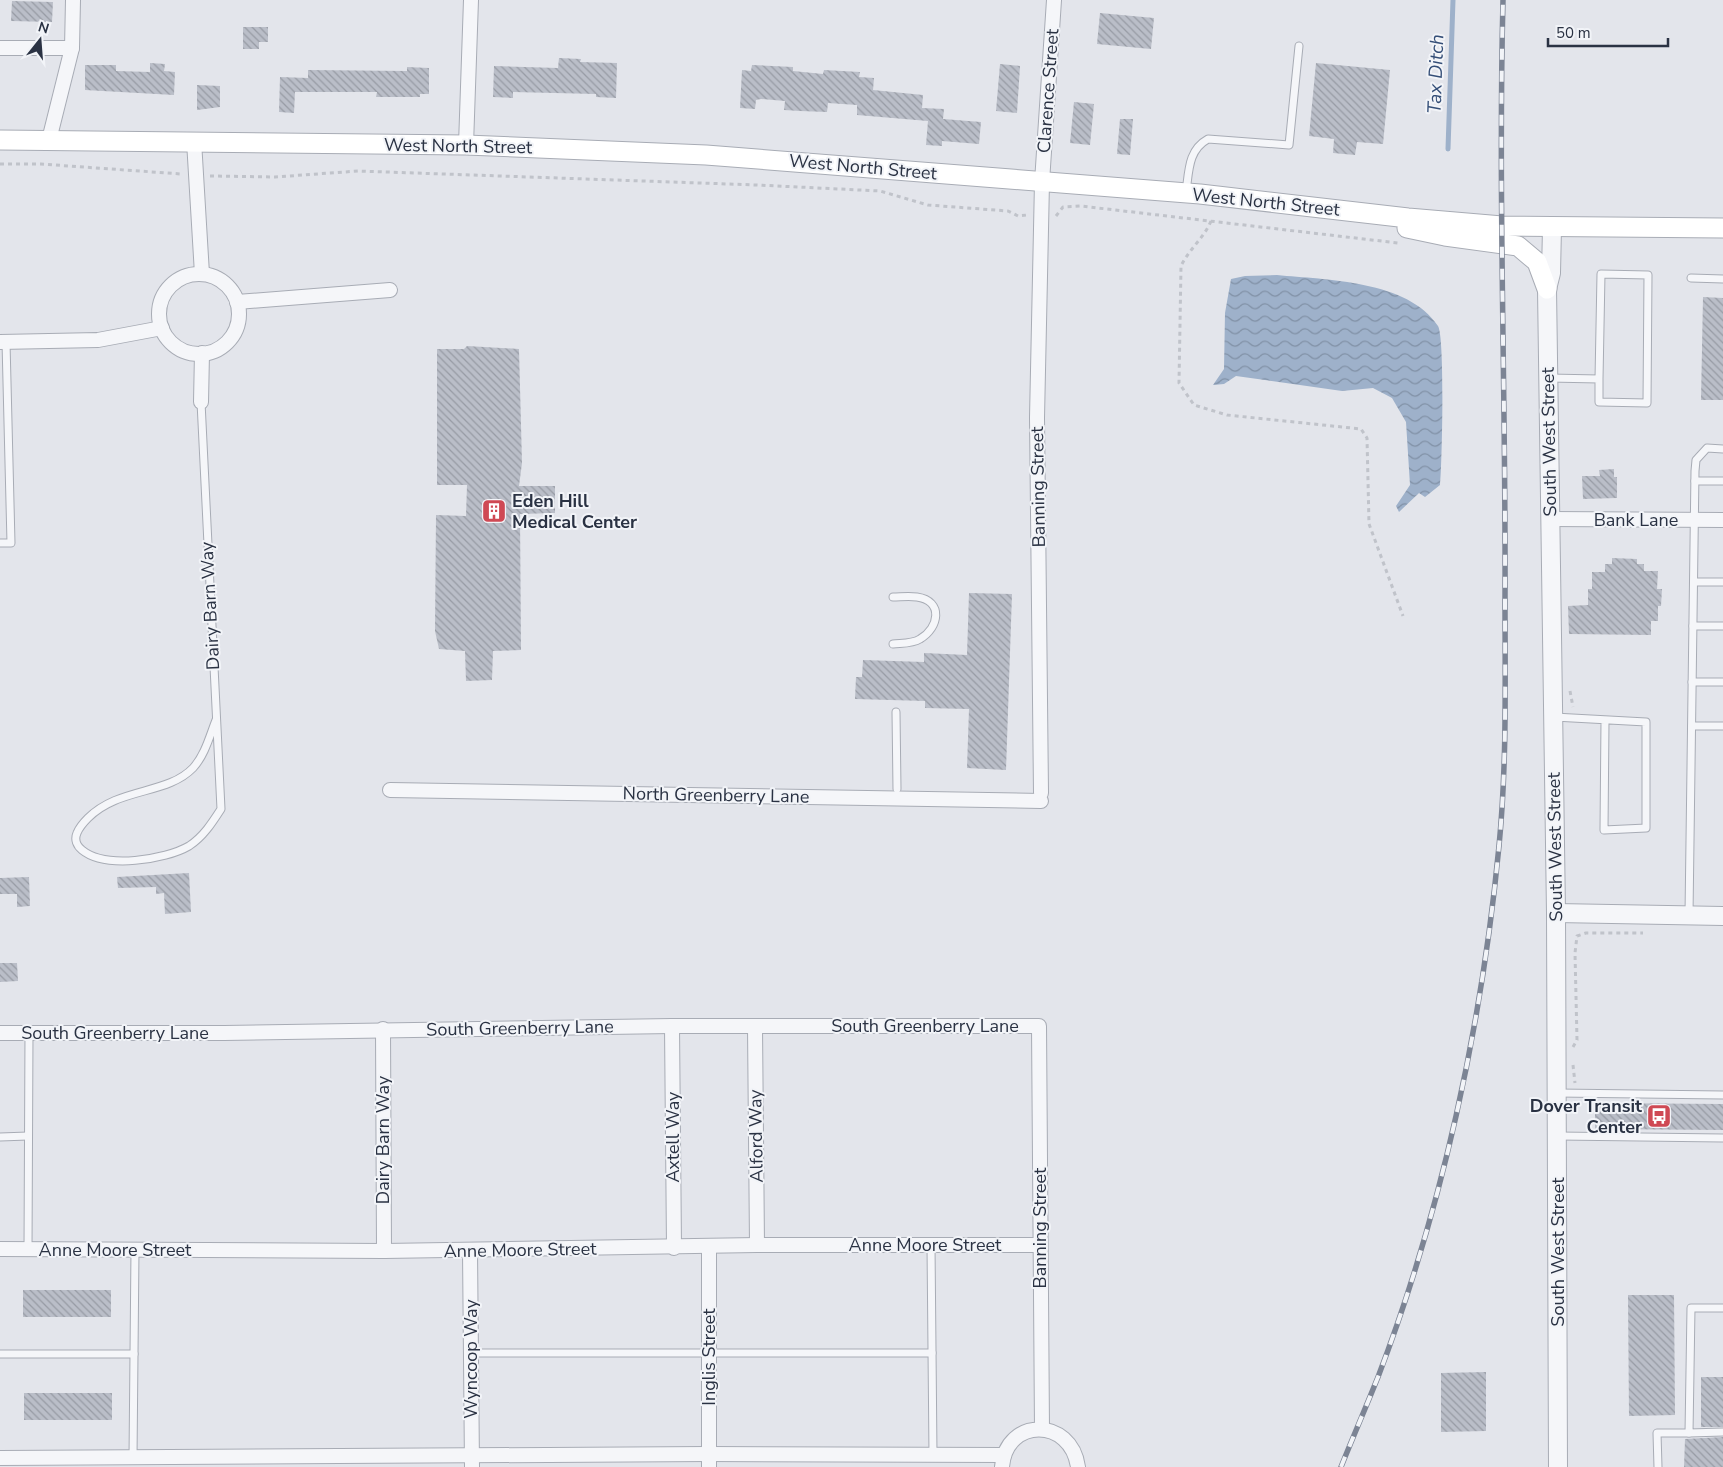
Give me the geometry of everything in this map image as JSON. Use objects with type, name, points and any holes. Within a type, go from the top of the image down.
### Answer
[{"type":"main road","name":"West North Street","points":[[0,140],[466,145],[706,155],[1186,193],[1502,226],[1552,228],[1723,228]]},
{"type":"main road","points":[[1341,210],[1427,232],[1518,246],[1537,262],[1547,289]]},
{"type":"street","points":[[49,140],[72,48],[73,0]]},
{"type":"street","points":[[466,145],[471,0]]},
{"type":"street","name":"Clarence Street","points":[[1042,182],[1054,0]]},
{"type":"street","points":[[0,48],[72,48]]},
{"type":"street","points":[[194,141],[202,274]]},
{"type":"street","name":"Banning Street","points":[[1041,797],[1037,437],[1042,182]]},
{"type":"street","name":"South West Street","points":[[1552,228],[1551,273],[1547,289],[1556,913],[1558,1467]]},
{"type":"street","points":[[202,274],[220,280],[227,286],[237,302],[238,322],[229,339],[213,351],[202,353],[178,348],[166,336],[162,328],[159,308],[167,290],[182,278],[202,274]]},
{"type":"street","points":[[237,302],[390,290]]},
{"type":"street","points":[[3,342],[98,340],[162,328]]},
{"type":"street","points":[[201,402],[202,353]]},
{"type":"street","name":"Bank Lane","points":[[1549,519],[1723,520]]},
{"type":"street","name":"North Greenberry Lane","points":[[390,790],[1041,797]]},
{"type":"street","points":[[1556,913],[1723,916]]},
{"type":"street","name":"South Greenberry Lane","points":[[0,1033],[224,1033],[383,1029],[672,1026],[1039,1026]]},
{"type":"street","name":"Axtell Way","points":[[672,1026],[674,1248]]},
{"type":"street","name":"Banning Street","points":[[1039,1026],[1042,1429]]},
{"type":"street","name":"Alford Way","points":[[755,1027],[757,1245]]},
{"type":"street","name":"Dairy Barn Way","points":[[383,1029],[384,1251]]},
{"type":"street","name":"Anne Moore Street","points":[[0,1249],[384,1251],[710,1248],[757,1245],[1040,1245]]},
{"type":"street","name":"Inglis Street","points":[[708,1460],[710,1248]]},
{"type":"street","name":"Wyncoop Way","points":[[470,1250],[472,1462]]},
{"type":"street","points":[[0,1458],[209,1458],[244,1462],[472,1462],[708,1460],[933,1454],[1003,1461],[1016,1438],[1026,1432],[1042,1429],[1062,1436],[1070,1444],[1076,1456],[1078,1467]]},
{"type":"lane","points":[[1186,193],[1194,150],[1199,144],[1208,139],[1288,145],[1299,46]]},
{"type":"lane","points":[[1601,274],[1648,275],[1647,403],[1599,402],[1599,379],[1601,274]]},
{"type":"lane","points":[[1691,278],[1723,278]]},
{"type":"lane","points":[[0,544],[11,543],[3,342]]},
{"type":"lane","points":[[1548,378],[1599,379]]},
{"type":"lane","name":"Dairy Barn Way","points":[[201,402],[221,809],[199,839],[173,853],[140,859],[101,859],[85,852],[76,841],[77,833],[96,810],[114,799],[177,780],[194,768],[204,751],[216,720]]},
{"type":"lane","points":[[1689,916],[1696,460],[1707,448],[1723,449]]},
{"type":"lane","points":[[1695,481],[1723,481]]},
{"type":"lane","points":[[1694,582],[1723,582]]},
{"type":"lane","points":[[893,597],[918,597],[931,603],[936,610],[937,617],[921,639],[893,644]]},
{"type":"lane","points":[[1693,626],[1723,626]]},
{"type":"lane","points":[[1692,682],[1723,682]]},
{"type":"lane","points":[[896,712],[897,789]]},
{"type":"lane","points":[[1553,717],[1646,722],[1646,828],[1604,830],[1606,721]]},
{"type":"lane","points":[[1692,726],[1723,726]]},
{"type":"lane","points":[[28,1249],[29,1033]]},
{"type":"lane","points":[[1557,1092],[1723,1095]]},
{"type":"lane","points":[[0,1136],[28,1136]]},
{"type":"lane","points":[[1557,1136],[1723,1138]]},
{"type":"lane","points":[[931,1245],[933,1454]]},
{"type":"lane","points":[[133,1458],[135,1250]]},
{"type":"lane","points":[[1689,1433],[1691,1308],[1723,1308]]},
{"type":"lane","points":[[471,1353],[932,1353]]},
{"type":"lane","points":[[0,1354],[134,1354]]},
{"type":"lane","points":[[1658,1467],[1657,1433],[1723,1432]]},
{"type":"path","points":[[0,164],[41,164],[195,175],[275,177],[358,171],[880,191],[928,205],[1008,211],[1018,216],[1042,214],[1056,216],[1063,207],[1081,206],[1399,243]]},
{"type":"path","points":[[1210,221],[1206,232],[1188,252],[1181,266],[1179,383],[1194,405],[1227,415],[1361,429],[1367,438],[1369,524],[1403,616]]},
{"type":"path","points":[[1570,1054],[1576,1040],[1575,953],[1577,936],[1591,933],[1651,933]]},
{"type":"path","points":[[1572,1061],[1575,1069],[1575,1093]]},
{"type":"water","points":[[1277,275],[1342,281],[1387,291],[1407,299],[1424,311],[1438,326],[1442,353],[1440,485],[1425,497],[1419,493],[1399,512],[1396,506],[1410,485],[1406,422],[1392,398],[1373,388],[1342,391],[1236,376],[1224,384],[1213,385],[1224,369],[1225,313],[1231,279],[1245,276]]},
{"type":"building","points":[[12,1],[53,2],[52,22],[11,21]]},
{"type":"building","points":[[1100,13],[1154,18],[1151,49],[1097,44]]},
{"type":"building","points":[[243,27],[268,27],[268,42],[259,42],[259,49],[243,49]]},
{"type":"building","points":[[559,58],[581,59],[580,62],[617,63],[616,98],[596,97],[596,94],[513,92],[513,98],[493,97],[494,66],[558,68]]},
{"type":"building","points":[[150,63],[165,64],[164,71],[175,72],[174,95],[85,90],[85,65],[116,65],[116,71],[150,72]]},
{"type":"building","points":[[1316,63],[1390,70],[1383,144],[1357,142],[1355,155],[1333,153],[1334,139],[1309,136]]},
{"type":"building","points":[[1000,64],[1020,66],[1017,113],[996,111]]},
{"type":"building","points":[[752,65],[793,67],[793,71],[823,74],[824,70],[860,72],[859,77],[874,78],[873,90],[923,95],[922,108],[944,109],[943,119],[981,122],[979,144],[942,141],[942,146],[926,145],[928,121],[857,115],[857,105],[828,103],[827,112],[784,110],[785,101],[761,99],[756,100],[755,109],[740,108],[742,70],[751,71]]},
{"type":"building","points":[[407,67],[429,68],[429,94],[420,94],[420,97],[376,97],[377,92],[295,92],[294,113],[279,112],[280,77],[308,78],[308,70],[407,71]]},
{"type":"building","points":[[197,85],[220,86],[220,107],[197,110]]},
{"type":"building","points":[[1074,102],[1094,104],[1090,145],[1070,143]]},
{"type":"building","points":[[1120,119],[1133,119],[1130,155],[1117,154]]},
{"type":"building","points":[[1703,297],[1723,298],[1723,400],[1701,400]]},
{"type":"building","name":"Eden Hill Medical Center","points":[[467,346],[519,349],[522,463],[519,486],[555,486],[555,513],[520,514],[521,650],[493,651],[492,680],[466,681],[465,651],[439,649],[435,631],[436,515],[466,516],[467,485],[437,485],[437,349],[464,349]]},
{"type":"building","points":[[1614,469],[1614,477],[1617,477],[1617,498],[1583,499],[1582,476],[1600,476],[1599,470]]},
{"type":"building","points":[[1612,558],[1637,559],[1637,564],[1644,564],[1644,571],[1658,571],[1657,589],[1662,589],[1661,606],[1658,606],[1658,621],[1651,621],[1651,635],[1569,634],[1568,606],[1588,605],[1588,589],[1592,589],[1592,572],[1605,572],[1605,564],[1612,564]]},
{"type":"building","points":[[969,593],[1012,594],[1006,770],[967,768],[969,709],[925,708],[925,701],[855,699],[856,677],[862,677],[863,660],[924,662],[924,653],[967,655]]},
{"type":"building","points":[[189,873],[191,912],[165,914],[164,893],[156,894],[156,887],[118,888],[117,877]]},
{"type":"building","points":[[29,877],[30,906],[17,907],[17,894],[0,894],[0,878]]},
{"type":"building","points":[[0,963],[17,963],[18,981],[0,982]]},
{"type":"building","name":"Dover Transit Center","points":[[1595,1103],[1723,1104],[1723,1130],[1595,1129]]},
{"type":"building","points":[[23,1290],[111,1290],[111,1317],[23,1317]]},
{"type":"building","points":[[1628,1295],[1674,1295],[1675,1415],[1629,1416]]},
{"type":"building","points":[[1486,1372],[1486,1431],[1441,1432],[1441,1373]]},
{"type":"building","points":[[1701,1377],[1723,1377],[1723,1427],[1701,1427]]},
{"type":"building","points":[[24,1393],[112,1393],[112,1420],[24,1420]]},
{"type":"building","points":[[1723,1437],[1723,1467],[1684,1467],[1685,1439]]},
{"type":"waterway","name":"Tax Ditch","points":[[1448,149],[1453,0]]},
{"type":"railway","points":[[1341,1467],[1378,1377],[1401,1314],[1422,1249],[1440,1183],[1470,1048],[1492,913],[1502,815],[1505,692],[1501,150],[1503,0]]},
{"type":"place","name":"Eden Hill Medical Center","points":[[494,511]]},
{"type":"place","name":"Dover Transit Center","points":[[1659,1116]]}]
